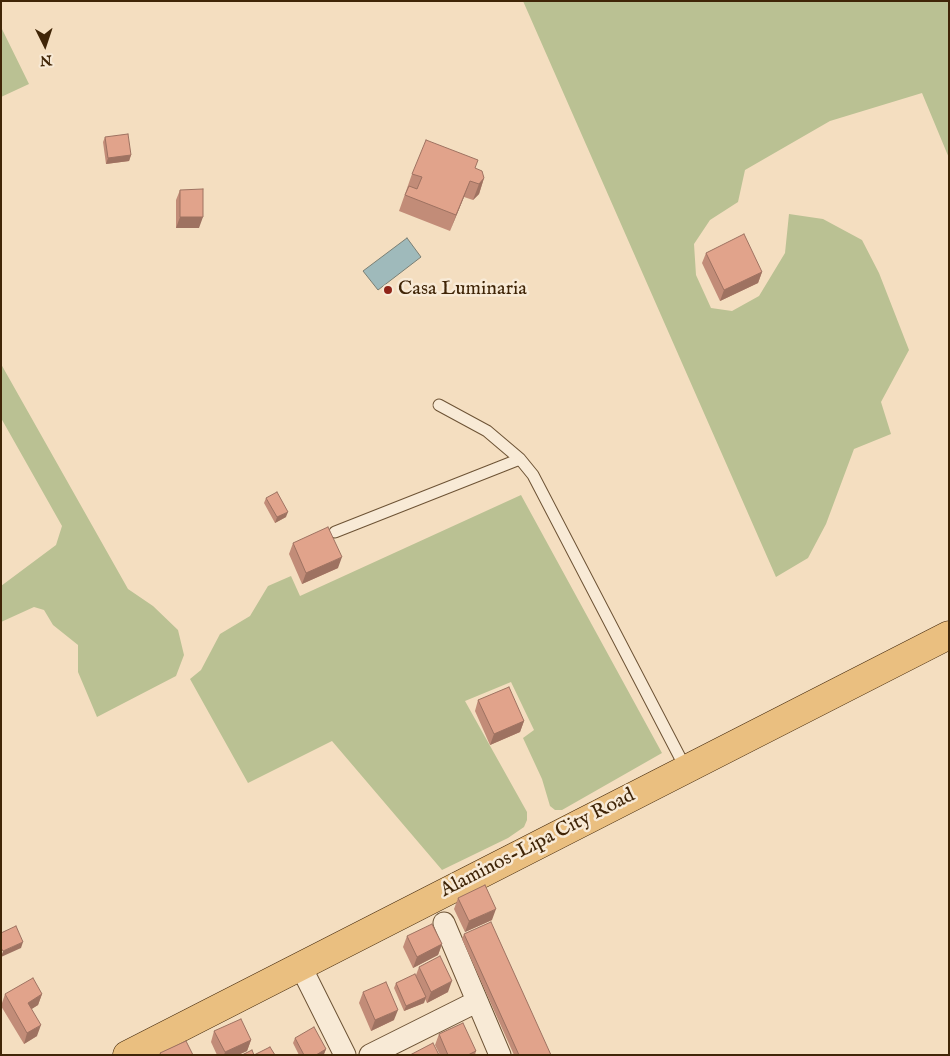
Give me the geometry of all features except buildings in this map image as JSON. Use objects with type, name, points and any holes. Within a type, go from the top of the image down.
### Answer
[{"type":"main road","name":"Alaminos-Lipa City Road","points":[[127,1055],[949,635]]},
{"type":"street","points":[[444,923],[500,1055]]},
{"type":"street","points":[[300,966],[345,1055]]},
{"type":"street","points":[[370,1055],[476,1002]]},
{"type":"lane","points":[[440,405],[487,431],[520,459],[544,494],[686,769]]},
{"type":"lane","points":[[335,532],[520,459]]},
{"type":"green space","points":[[523,1],[949,1],[949,158],[922,93],[830,121],[745,170],[738,202],[710,220],[694,244],[696,275],[711,308],[732,311],[759,296],[785,253],[789,214],[823,219],[862,240],[879,273],[909,350],[881,402],[891,434],[854,449],[826,524],[808,558],[776,577]]},
{"type":"green space","points":[[1,27],[29,84],[1,97]]},
{"type":"green space","points":[[1,364],[128,589],[153,606],[178,630],[184,655],[176,676],[97,717],[78,672],[78,645],[53,625],[44,610],[34,607],[1,622],[1,586],[56,545],[62,526],[1,418]]},
{"type":"green space","points":[[521,495],[662,753],[562,810],[555,810],[550,806],[542,779],[523,738],[534,730],[511,682],[465,701],[527,812],[527,820],[524,827],[508,838],[442,870],[332,741],[248,783],[190,679],[201,670],[220,634],[250,616],[268,586],[291,576],[300,596]]},
{"type":"water","points":[[407,238],[421,257],[378,290],[363,271]]},
{"type":"place","name":"Casa Luminaria","points":[[388,290]]}]
